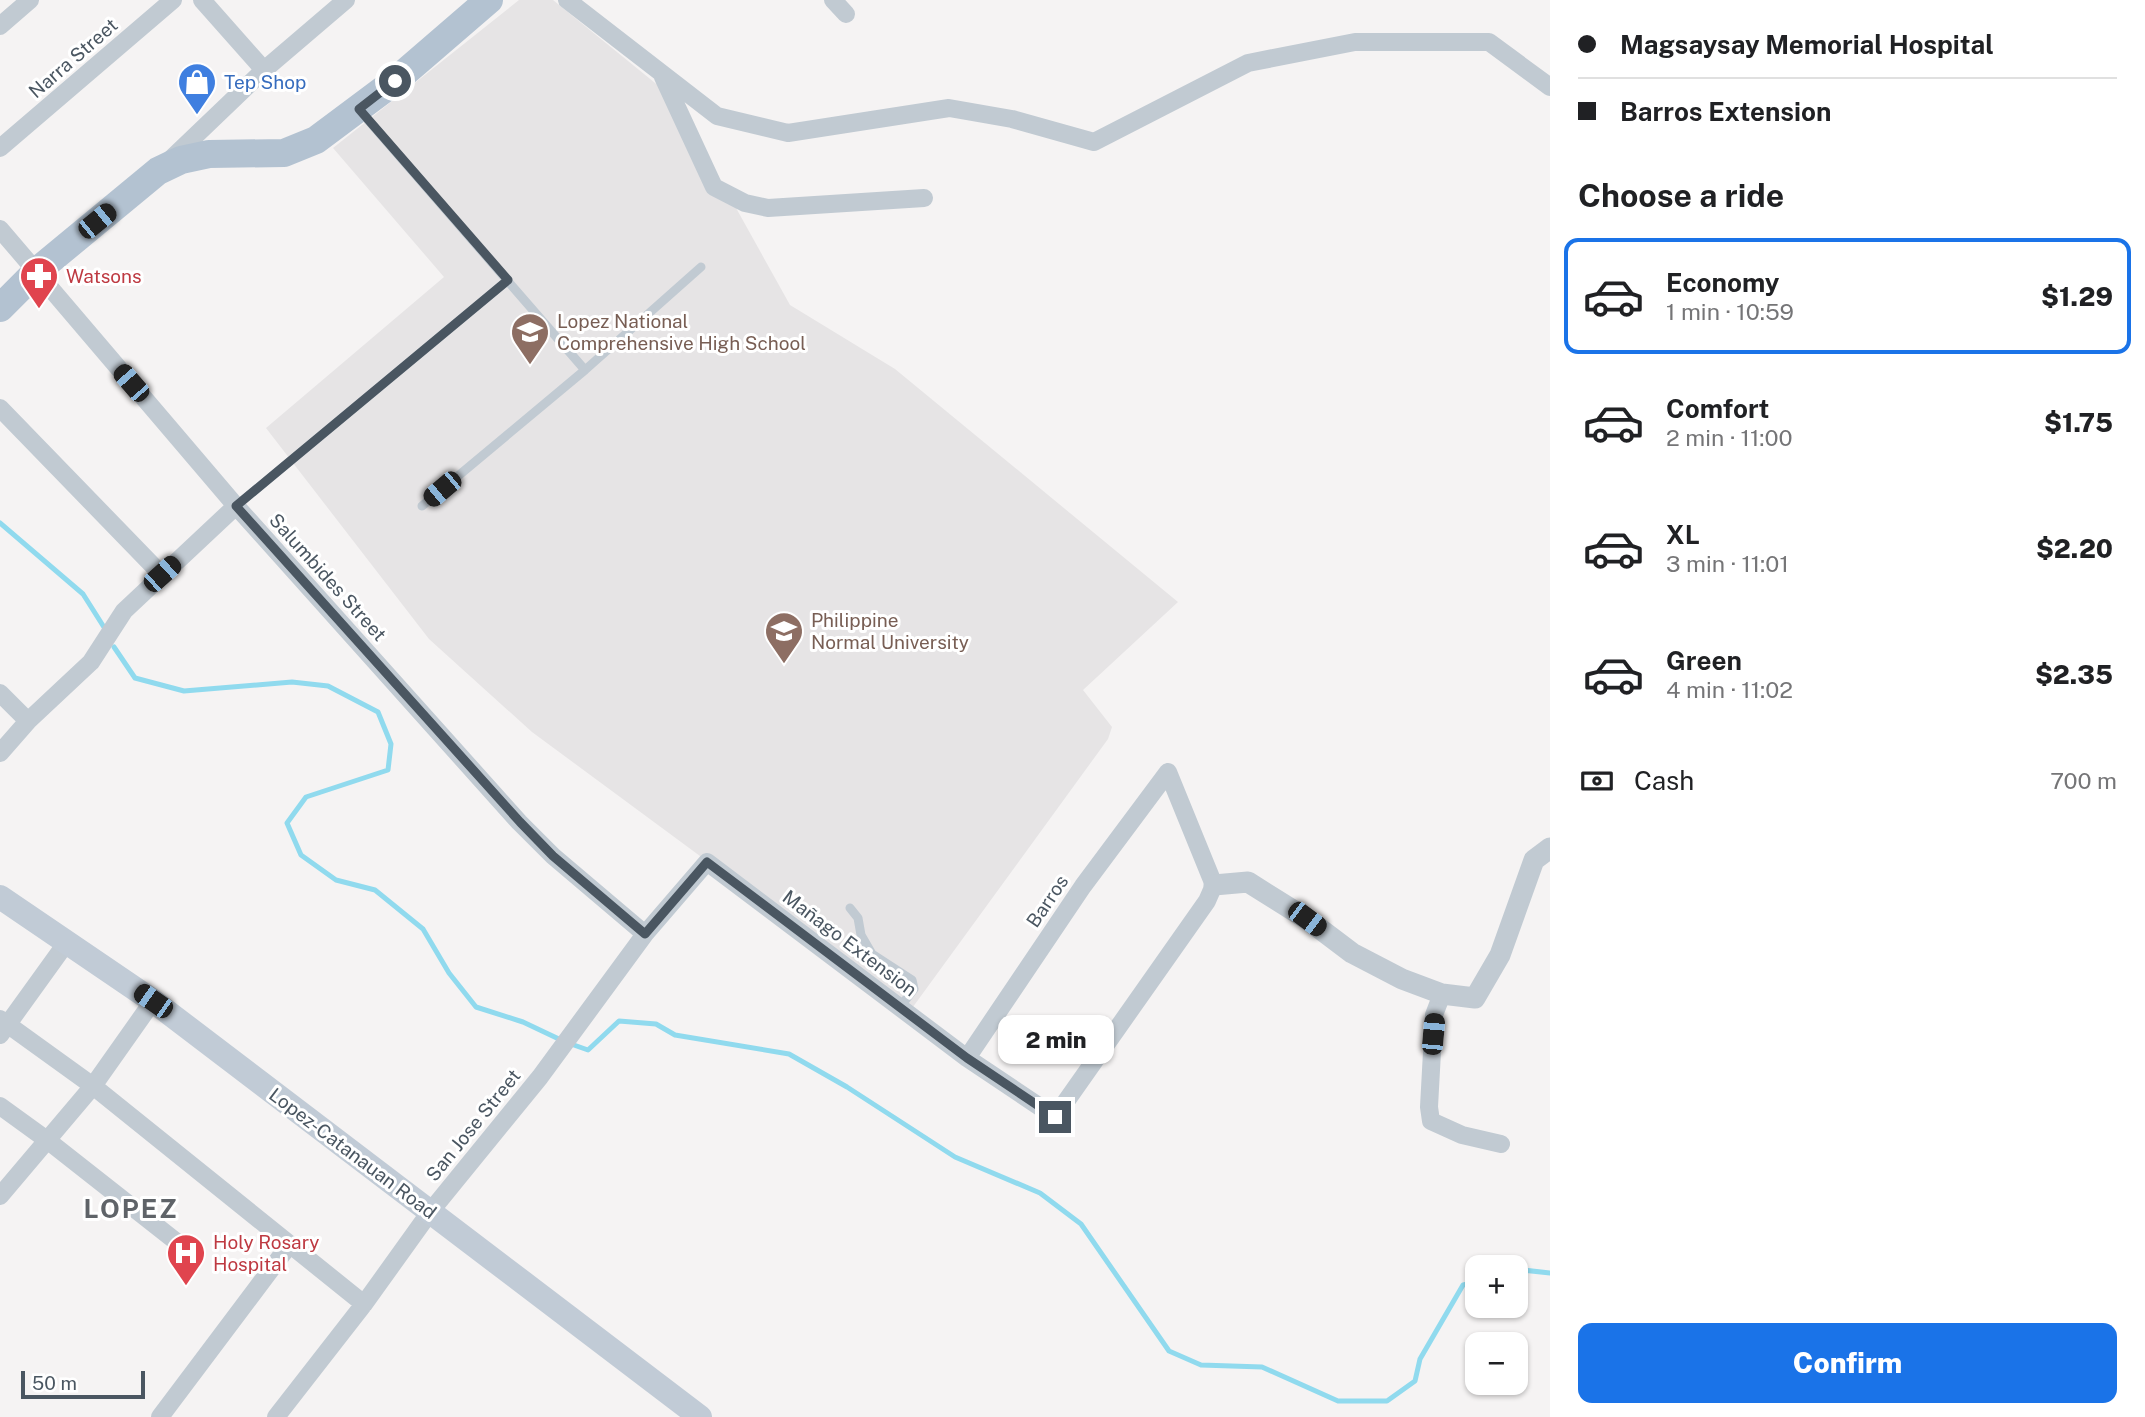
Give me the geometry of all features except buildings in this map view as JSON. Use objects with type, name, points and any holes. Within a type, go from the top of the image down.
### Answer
[{"type":"main road","points":[[0,307],[37,271],[158,172],[181,160],[209,155],[284,153],[316,140],[359,109],[489,0]]},
{"type":"main road","name":"Lopez-Catanauan Road","points":[[0,897],[153,1001],[700,1417]]},
{"type":"street","points":[[0,26],[30,0]]},
{"type":"street","name":"Narra Street","points":[[0,148],[173,0]]},
{"type":"street","points":[[202,0],[264,70]]},
{"type":"street","points":[[158,172],[264,70],[346,0]]},
{"type":"street","points":[[566,0],[716,116],[788,133],[949,108],[1012,120],[1094,142],[1248,63],[1355,42],[1489,43],[1550,87]]},
{"type":"street","points":[[833,0],[846,14]]},
{"type":"street","points":[[662,75],[715,187],[745,203],[768,208],[924,198]]},
{"type":"street","name":"Salumbides Street","points":[[0,229],[236,506],[520,822],[553,856],[645,934]]},
{"type":"street","points":[[0,408],[162,574]]},
{"type":"street","points":[[0,753],[28,721],[91,662],[124,611],[236,506]]},
{"type":"street","points":[[0,693],[28,721]]},
{"type":"street","name":"Barros","points":[[967,1058],[1083,886],[1168,772],[1214,886]]},
{"type":"street","points":[[1214,886],[1248,881],[1307,919],[1352,953],[1402,979],[1442,994],[1475,998],[1500,955],[1534,860],[1550,848]]},
{"type":"street","name":"San Jose Street","points":[[276,1417],[364,1304],[430,1212],[540,1077],[645,934],[707,862]]},
{"type":"street","name":"Mañago Extension","points":[[707,862],[967,1058],[1055,1117],[1208,901],[1214,886]]},
{"type":"street","points":[[67,942],[3,1026],[93,1086],[364,1304]]},
{"type":"street","points":[[1442,994],[1433,1027],[1429,1108],[1431,1121],[1462,1135],[1501,1144]]},
{"type":"street","points":[[0,1196],[93,1086],[153,1001]]},
{"type":"street","points":[[0,1106],[178,1243]]},
{"type":"street","points":[[160,1417],[290,1244]]},
{"type":"lane","points":[[359,109],[584,370]]},
{"type":"lane","points":[[422,506],[584,370],[701,267]]},
{"type":"lane","points":[[236,506],[508,280]]},
{"type":"lane","points":[[850,908],[858,918],[861,935],[872,954],[912,980],[914,989],[900,1007]]},
{"type":"shaded area","name":"Philippine Normal University","points":[[519,0],[553,0],[676,100],[790,305],[895,369],[1178,602],[1083,690],[1112,727],[1108,739],[910,1011],[532,732],[429,639],[266,428],[444,277],[333,148]]},
{"type":"waterway","points":[[0,523],[83,594],[107,632]]},
{"type":"waterway","points":[[114,647],[135,678],[184,691],[292,682],[328,686],[378,712],[391,744],[388,770],[306,797],[287,823],[301,855],[336,880],[375,890],[423,929],[449,973],[476,1007],[523,1022],[561,1040]]},
{"type":"waterway","points":[[571,1044],[588,1050],[619,1021],[656,1024],[675,1035],[789,1054],[847,1087],[955,1157],[1040,1193],[1081,1224],[1169,1351],[1201,1365],[1262,1367],[1338,1401],[1387,1401],[1415,1381],[1420,1359],[1465,1285]]},
{"type":"waterway","points":[[1528,1271],[1550,1273]]},
{"type":"place","name":"Tep Shop","points":[[197,116]]},
{"type":"place","name":"Watsons","points":[[39,310]]},
{"type":"place","name":"Lopez National Comprehensive High School","points":[[530,366]]},
{"type":"place","name":"Philippine Normal University","points":[[784,665]]},
{"type":"place","name":"Holy Rosary Hospital","points":[[186,1287]]},
{"type":"district","name":"LOPEZ","points":[[131,1209]]},
{"type":"route","points":[[395,81],[359,109],[508,280],[236,506],[520,822],[553,856],[645,934],[707,862],[967,1058],[1055,1117]]}]
